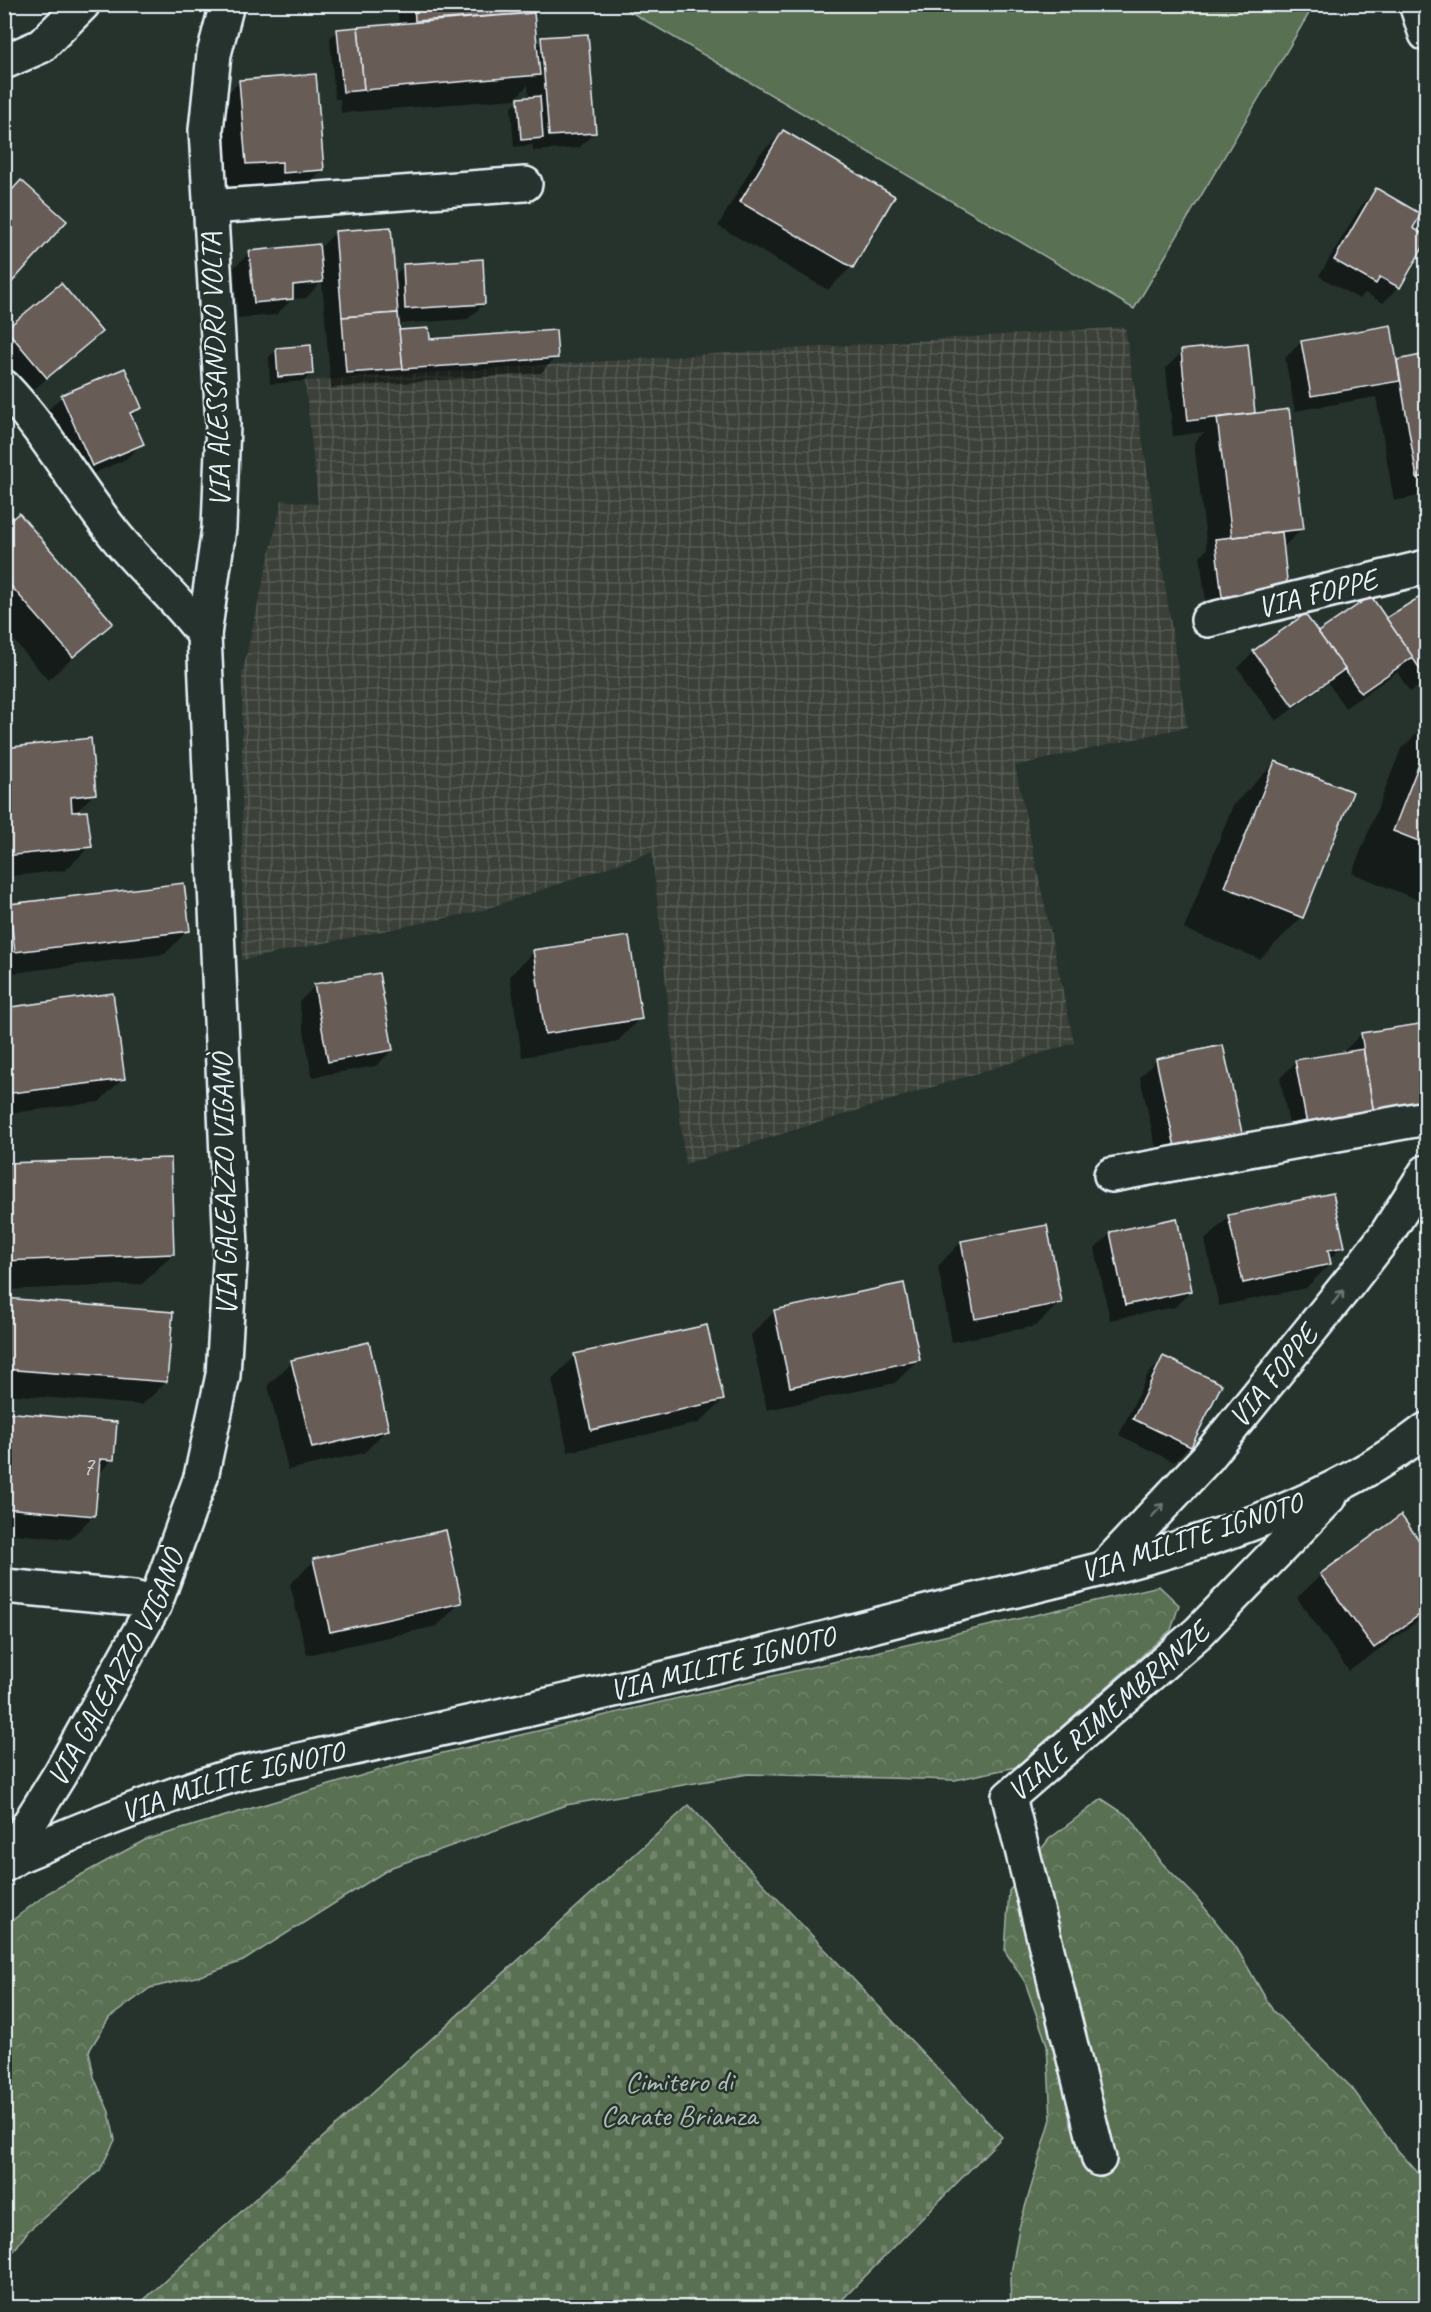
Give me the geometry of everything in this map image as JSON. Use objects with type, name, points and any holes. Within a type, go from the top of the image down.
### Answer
[{"type":"street","points":[[4,62],[41,46],[83,4]]},
{"type":"street","name":"VIA ALESSANDRO VOLTA","points":[[204,635],[219,528],[223,424],[206,130],[214,54],[227,4]]},
{"type":"street","points":[[1416,4],[1426,34]]},
{"type":"street","points":[[210,207],[525,184]]},
{"type":"street","points":[[4,387],[28,411],[115,535],[188,613],[204,635]]},
{"type":"street","name":"VIA FOPPE","points":[[1208,620],[1426,567]]},
{"type":"street","name":"VIA GALEAZZO VIGANÒ","points":[[4,1865],[60,1774],[155,1604],[201,1477],[223,1375],[231,1247],[204,635]]},
{"type":"street","points":[[1111,1175],[1426,1118]]},
{"type":"street","name":"VIA FOPPE","points":[[1104,1568],[1207,1458],[1353,1279],[1386,1235],[1426,1172]]},
{"type":"street","name":"VIA MILITE IGNOTO","points":[[4,1865],[110,1816],[241,1773],[662,1679],[1104,1568],[1243,1526],[1342,1485],[1390,1457],[1426,1430]]},
{"type":"street","name":"VIALE RIMEMBRANZE","points":[[1100,2159],[1009,1797],[1199,1632],[1342,1485]]},
{"type":"street","points":[[4,1586],[134,1598],[155,1604]]},
{"type":"shaded area","points":[[1125,327],[1187,727],[1015,766],[1074,1043],[685,1164],[652,852],[480,911],[242,960],[242,674],[282,500],[318,504],[305,381]]},
{"type":"green space","points":[[619,5],[1314,5],[1134,309]]},
{"type":"green space","points":[[1159,1586],[1179,1605],[1171,1630],[1016,1767],[955,1780],[748,1774],[566,1805],[392,1867],[243,1961],[200,1976],[150,1988],[109,2018],[89,2051],[94,2077],[109,2112],[115,2140],[100,2170],[28,2231],[5,2263],[5,1926],[48,1893],[145,1840],[417,1759]]},
{"type":"green space","points":[[1102,1799],[1131,1818],[1162,1863],[1196,1897],[1236,1947],[1273,2011],[1352,2088],[1394,2146],[1421,2176],[1426,2197],[1426,2307],[1011,2307],[1010,2279],[1019,2228],[1051,2119],[1047,2045],[1025,1982],[1005,1951],[1009,1891],[1049,1839]]},
{"type":"green space","name":"Cimitero di Carate Brianza","points":[[689,1805],[1002,2137],[835,2307],[136,2307]]},
{"type":"building","points":[[414,4],[534,4],[534,13],[415,21]]},
{"type":"building","points":[[534,13],[540,75],[364,90],[358,27]]},
{"type":"building","points":[[358,27],[364,90],[343,92],[337,29]]},
{"type":"building","points":[[588,34],[596,133],[549,136],[541,37]]},
{"type":"building","points":[[316,74],[324,170],[282,173],[282,162],[246,164],[239,80]]},
{"type":"building","points":[[540,96],[543,138],[521,140],[518,98]]},
{"type":"building","points":[[783,130],[895,196],[853,268],[740,202]]},
{"type":"building","points":[[21,180],[67,221],[4,291],[4,199]]},
{"type":"building","points":[[1376,188],[1421,214],[1413,228],[1426,236],[1426,242],[1400,288],[1380,277],[1376,284],[1334,260]]},
{"type":"building","points":[[391,227],[398,313],[342,317],[335,231]]},
{"type":"building","points":[[319,244],[323,282],[293,285],[293,299],[254,303],[249,251]]},
{"type":"building","points":[[483,259],[485,304],[405,309],[403,264]]},
{"type":"building","points":[[61,283],[102,332],[47,378],[6,329]]},
{"type":"building","points":[[398,313],[403,369],[346,373],[342,317]]},
{"type":"building","points":[[1391,325],[1400,381],[1311,396],[1301,341]]},
{"type":"building","points":[[429,328],[430,339],[556,330],[558,358],[403,369],[399,330]]},
{"type":"building","points":[[1248,343],[1255,413],[1188,421],[1181,350]]},
{"type":"building","points":[[311,345],[313,374],[278,377],[276,348]]},
{"type":"building","points":[[1426,354],[1426,476],[1417,478],[1397,360]]},
{"type":"building","points":[[125,368],[142,408],[130,413],[144,444],[92,466],[61,395]]},
{"type":"building","points":[[1289,409],[1304,529],[1232,537],[1217,418]]},
{"type":"building","points":[[19,513],[113,623],[73,657],[4,578],[4,526]]},
{"type":"building","points":[[1282,532],[1288,590],[1222,597],[1215,539]]},
{"type":"building","points":[[1426,593],[1426,678],[1386,618]]},
{"type":"building","points":[[1371,596],[1413,657],[1361,693],[1318,632]]},
{"type":"building","points":[[1305,614],[1345,669],[1293,706],[1253,651]]},
{"type":"building","points":[[91,738],[96,794],[71,797],[72,812],[87,811],[92,847],[4,856],[4,748]]},
{"type":"building","points":[[1426,746],[1426,844],[1393,831]]},
{"type":"building","points":[[1275,761],[1353,792],[1303,918],[1225,887]]},
{"type":"building","points":[[184,883],[190,931],[15,952],[9,904]]},
{"type":"building","points":[[629,936],[642,1019],[545,1034],[533,950]]},
{"type":"building","points":[[379,973],[393,1050],[328,1062],[314,984]]},
{"type":"building","points":[[113,993],[125,1079],[4,1094],[4,1008]]},
{"type":"building","points":[[1426,1023],[1426,1105],[1374,1114],[1361,1033]]},
{"type":"building","points":[[1223,1045],[1242,1133],[1175,1147],[1156,1059]]},
{"type":"building","points":[[1363,1049],[1374,1114],[1307,1125],[1295,1060]]},
{"type":"building","points":[[171,1158],[174,1254],[4,1261],[4,1163]]},
{"type":"building","points":[[1333,1193],[1345,1247],[1328,1250],[1331,1264],[1243,1283],[1228,1215]]},
{"type":"building","points":[[1177,1218],[1192,1291],[1125,1305],[1110,1232]]},
{"type":"building","points":[[1047,1225],[1062,1303],[975,1319],[961,1241]]},
{"type":"building","points":[[904,1283],[920,1360],[790,1387],[774,1310]]},
{"type":"building","points":[[4,1298],[173,1312],[167,1382],[4,1369]]},
{"type":"building","points":[[707,1325],[724,1400],[591,1430],[574,1354]]},
{"type":"building","points":[[369,1342],[389,1430],[312,1448],[291,1360]]},
{"type":"building","points":[[1163,1356],[1222,1384],[1191,1447],[1133,1419]]},
{"type":"building","points":[[4,1412],[117,1422],[114,1460],[100,1459],[95,1516],[4,1508]]},
{"type":"building","points":[[1401,1515],[1426,1550],[1426,1610],[1374,1648],[1320,1574]]},
{"type":"building","points":[[446,1530],[462,1603],[330,1632],[313,1559]]}]
